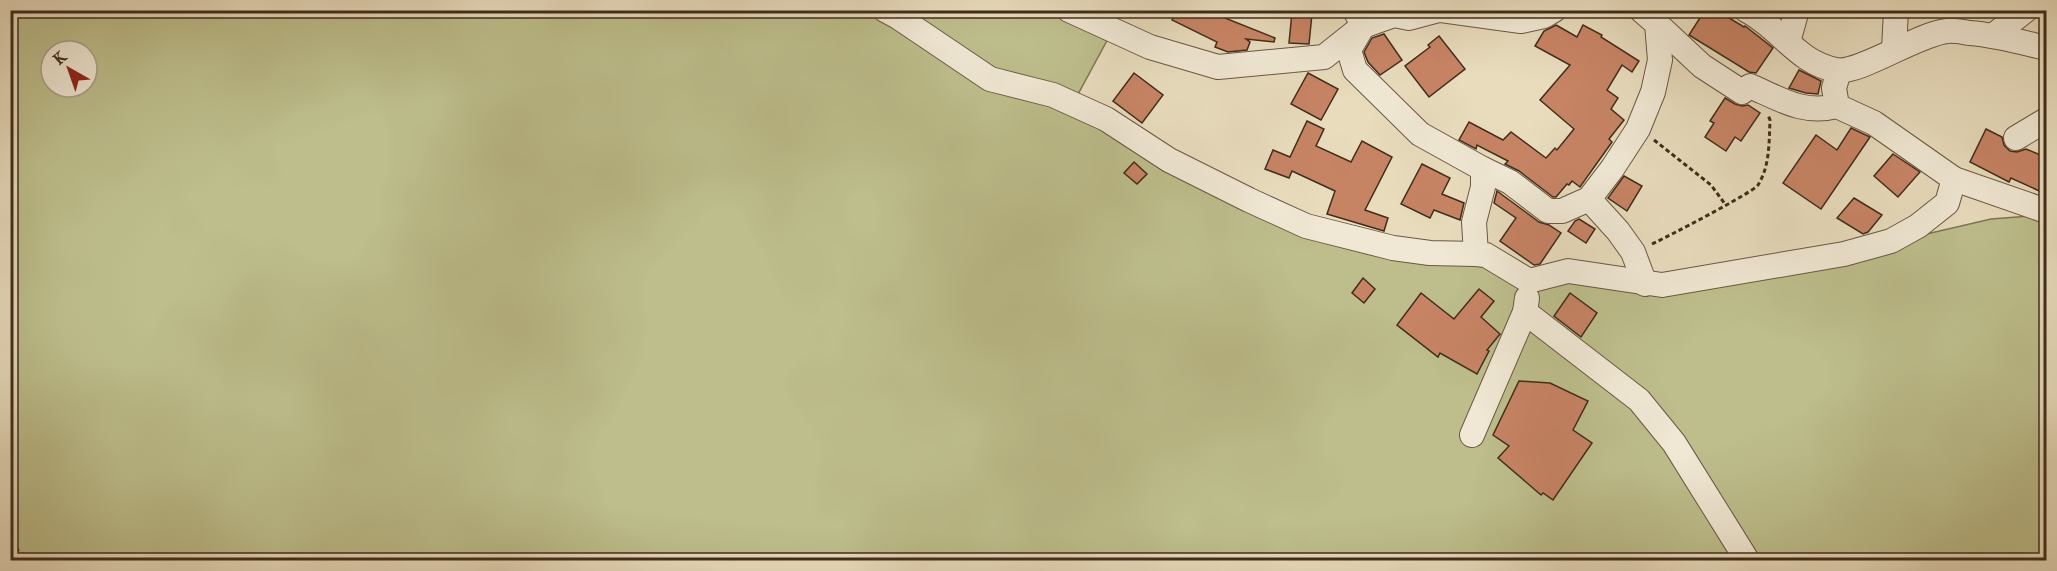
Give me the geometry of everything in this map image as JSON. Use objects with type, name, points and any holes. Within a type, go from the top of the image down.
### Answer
[{"type":"street","points":[[885,10],[990,79],[1053,95],[1106,119],[1169,160],[1306,226],[1393,248],[1430,253],[1486,255],[1529,281],[1568,271],[1662,285],[1844,254],[1891,241],[1918,226],[1947,203],[1954,179]]},
{"type":"street","points":[[1069,10],[1150,47],[1218,67],[1324,57],[1360,18],[1394,15],[1409,18],[1440,10],[1521,21],[1544,16],[1554,10]]},
{"type":"street","points":[[1746,10],[1761,18],[1797,53],[1819,65],[1839,71],[1858,66],[1922,37],[1948,30],[1994,35],[2046,48]]},
{"type":"street","points":[[1788,42],[1797,10]]},
{"type":"street","points":[[1893,50],[1896,10]]},
{"type":"street","points":[[1994,35],[2026,10]]},
{"type":"street","points":[[1360,18],[1349,50],[1355,70],[1420,134],[1510,182],[1548,211],[1562,211],[1589,199],[1638,129],[1653,92],[1660,60],[1651,15]]},
{"type":"street","points":[[1651,15],[1701,66],[1743,92],[1750,86],[1803,108],[1821,111],[1837,106],[1874,123],[1954,179],[2046,211]]},
{"type":"street","points":[[1837,106],[1834,88],[1839,71]]},
{"type":"street","points":[[2016,138],[2046,120]]},
{"type":"street","points":[[1476,254],[1474,222],[1483,187],[1483,169]]},
{"type":"street","points":[[1589,199],[1618,231],[1633,252],[1645,284]]},
{"type":"street","points":[[1472,435],[1525,312],[1529,281]]},
{"type":"street","points":[[1525,312],[1639,400],[1674,443],[1747,561]]},
{"type":"path","points":[[1633,252],[1670,236],[1758,187],[1768,162],[1770,120],[1766,111]]},
{"type":"path","points":[[1638,129],[1711,185],[1725,204]]},
{"type":"path","points":[[10,543],[29,561]]},
{"type":"green space","points":[[10,11],[1072,11],[1110,35],[1069,111],[1392,256],[1491,268],[1571,283],[1682,291],[1991,219],[2030,216],[2046,223],[2046,560],[11,560]]},
{"type":"building","points":[[1176,10],[1205,10],[1275,38],[1274,42],[1246,39],[1250,42],[1247,50],[1228,52],[1215,47],[1217,42],[1172,20]]},
{"type":"building","points":[[1705,10],[1716,10],[1745,26],[1773,48],[1756,73],[1749,72],[1689,35]]},
{"type":"building","points":[[1292,12],[1312,14],[1309,44],[1289,43]]},
{"type":"building","points":[[1556,25],[1577,37],[1583,25],[1602,35],[1601,37],[1639,61],[1632,72],[1622,65],[1607,90],[1618,98],[1611,109],[1624,120],[1609,139],[1612,142],[1580,187],[1572,181],[1556,197],[1553,197],[1519,171],[1505,164],[1508,161],[1477,145],[1476,149],[1459,140],[1469,122],[1503,140],[1511,132],[1546,158],[1555,148],[1557,150],[1574,129],[1540,100],[1570,65],[1535,46],[1544,31]]},
{"type":"building","points":[[1384,34],[1402,60],[1380,75],[1368,62],[1364,52],[1372,38]]},
{"type":"building","points":[[1439,36],[1465,69],[1429,97],[1405,66],[1430,47],[1428,45]]},
{"type":"building","points":[[1799,70],[1821,81],[1818,94],[1789,88]]},
{"type":"building","points":[[1134,73],[1163,95],[1142,123],[1113,101]]},
{"type":"building","points":[[1308,73],[1338,89],[1321,120],[1291,104]]},
{"type":"building","points":[[1725,98],[1735,104],[1748,105],[1760,113],[1741,141],[1735,137],[1726,151],[1705,137],[1714,123],[1710,121]]},
{"type":"building","points":[[1307,121],[1324,129],[1316,146],[1351,162],[1362,141],[1392,157],[1365,210],[1388,218],[1384,231],[1327,214],[1335,191],[1292,171],[1289,178],[1265,169],[1273,150],[1290,157]]},
{"type":"building","points":[[1851,128],[1870,137],[1821,209],[1783,183],[1816,135],[1837,150]]},
{"type":"building","points":[[1986,129],[2002,137],[2004,145],[2010,151],[2017,152],[2026,149],[2043,156],[2041,160],[2046,162],[2046,194],[2011,178],[2009,182],[1970,162]]},
{"type":"building","points":[[1893,154],[1920,172],[1898,197],[1874,176]]},
{"type":"building","points":[[1134,162],[1147,174],[1137,184],[1124,173]]},
{"type":"building","points":[[1422,164],[1450,178],[1442,194],[1464,203],[1460,220],[1434,210],[1430,218],[1401,204]]},
{"type":"building","points":[[1624,176],[1642,186],[1627,211],[1608,198]]},
{"type":"building","points":[[1497,191],[1539,222],[1561,233],[1540,264],[1534,265],[1500,241],[1516,218],[1494,203]]},
{"type":"building","points":[[1854,198],[1882,215],[1868,232],[1863,234],[1837,218]]},
{"type":"building","points":[[1579,219],[1595,229],[1586,243],[1568,231]]},
{"type":"building","points":[[1363,278],[1375,289],[1364,303],[1352,293]]},
{"type":"building","points":[[1479,289],[1494,301],[1481,317],[1500,334],[1487,350],[1489,351],[1477,374],[1440,353],[1438,357],[1397,325],[1421,293],[1454,319]]},
{"type":"building","points":[[1570,293],[1597,313],[1581,337],[1554,316]]},
{"type":"building","points":[[1519,381],[1550,383],[1588,401],[1573,430],[1592,443],[1553,500],[1543,493],[1541,495],[1498,458],[1509,446],[1493,435]]}]
